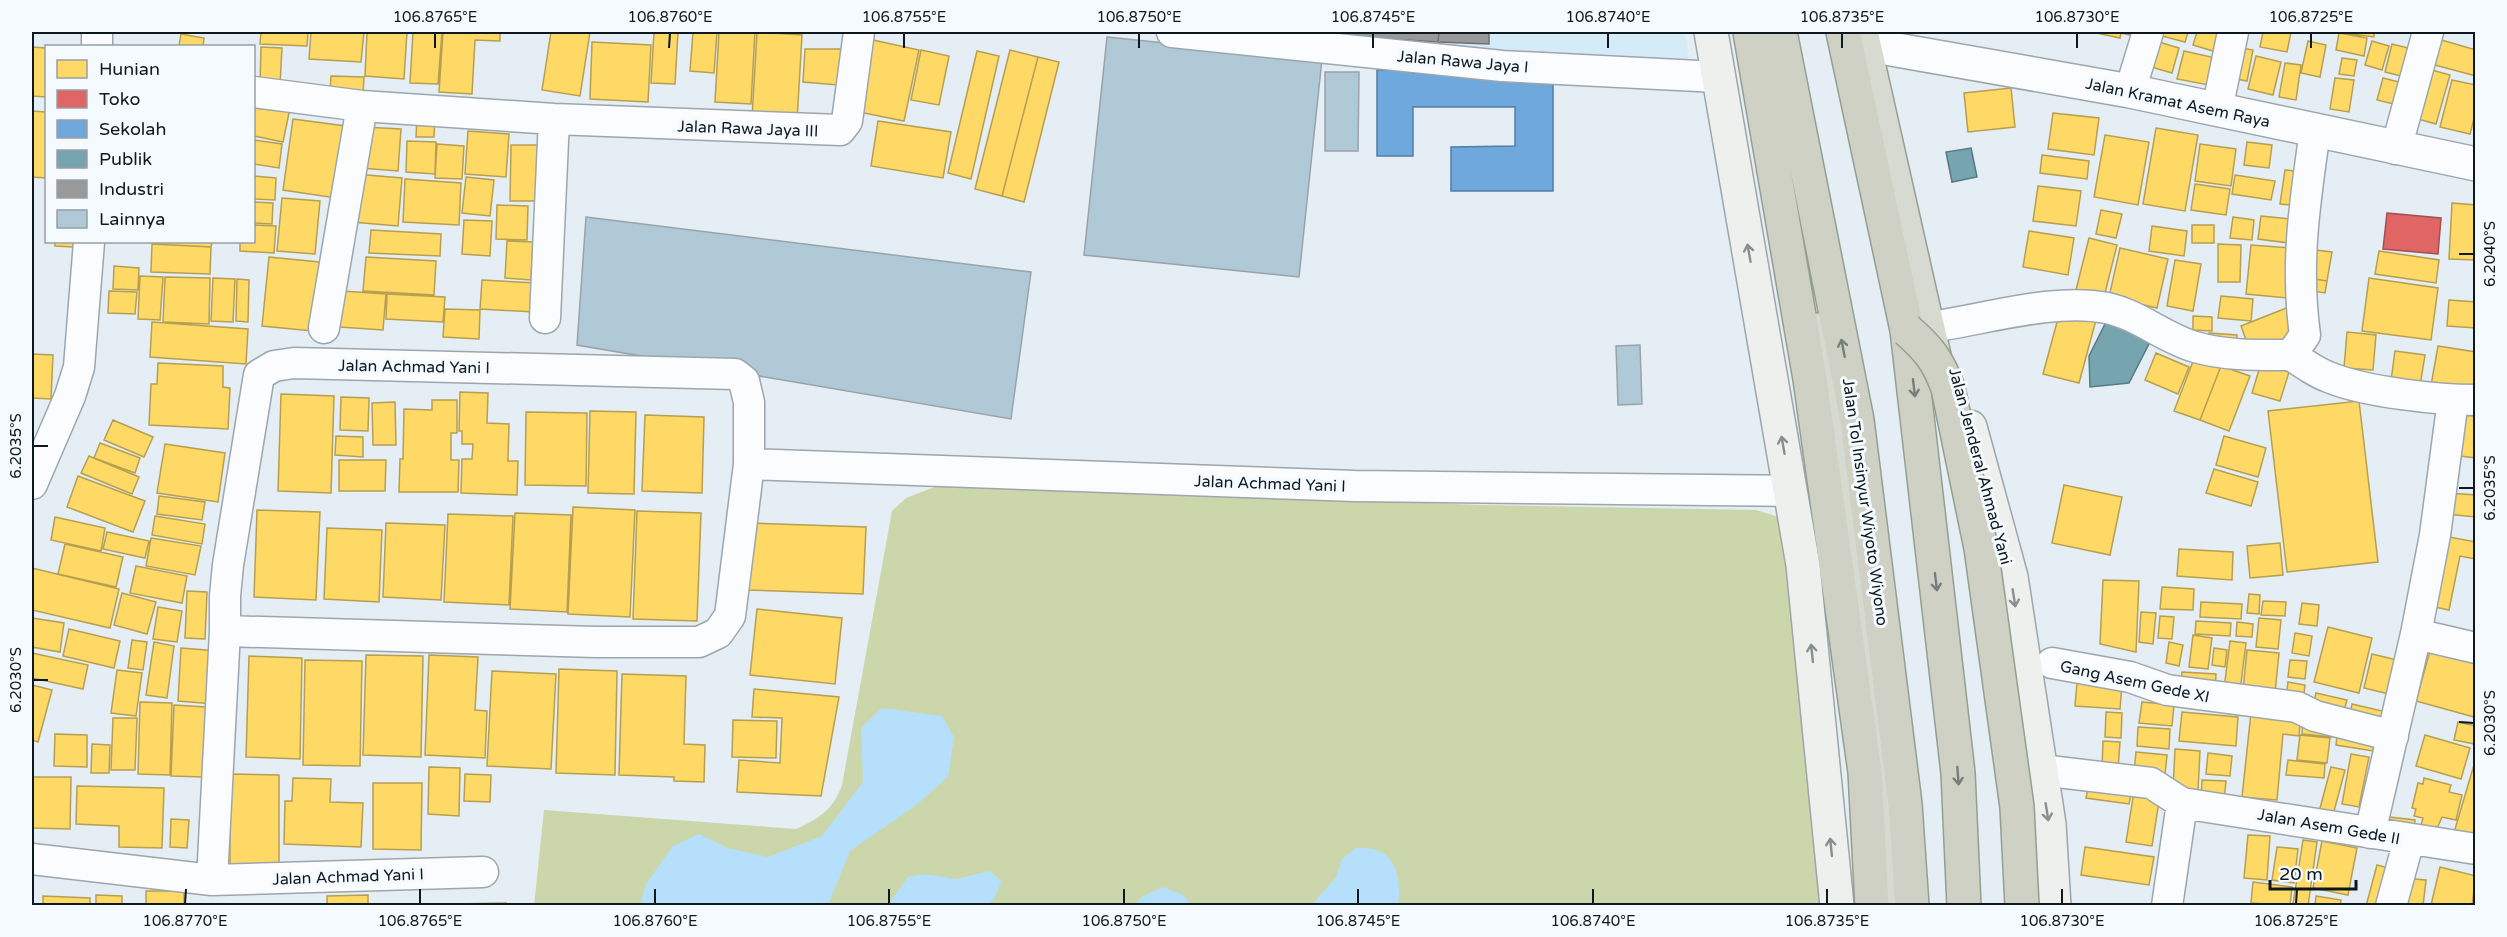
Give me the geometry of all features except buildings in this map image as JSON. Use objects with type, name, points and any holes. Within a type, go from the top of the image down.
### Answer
[{"type":"highway","points":[[1750,32],[1810,379],[1865,772],[1872,906]]},
{"type":"highway","points":[[1762,32],[1832,405],[1860,595],[1882,769],[1891,906]]},
{"type":"highway","name":"Jalan Tol Insinyur Wiyoto Wiyono","points":[[1780,32],[1857,420],[1905,804],[1912,906]]},
{"type":"highway","points":[[1843,32],[1907,330],[1958,773],[1964,906]]},
{"type":"highway","name":"Jalan Jenderal Ahmad Yani","points":[[1873,37],[1962,482],[2010,867],[2010,906]]},
{"type":"highway","points":[[1907,330],[1929,349],[1940,366],[1948,388],[1981,548],[2018,807],[2022,906]]},
{"type":"main road","points":[[1711,32],[1803,565],[1837,906]]},
{"type":"main road","name":"Jalan Jenderal Ahmad Yani","points":[[1873,37],[1943,325],[2011,577],[2049,824],[2054,906]]},
{"type":"street","name":"Jalan Rawa Jaya III","points":[[255,92],[362,106],[554,119],[840,130],[847,121],[860,32]]},
{"type":"street","name":"Jalan Rawa Jaya I","points":[[1172,32],[1502,66],[1718,77]]},
{"type":"street","points":[[2130,90],[2148,32]]},
{"type":"street","points":[[2217,110],[2232,32]]},
{"type":"street","points":[[2396,149],[2428,32]]},
{"type":"street","name":"Jalan Kramat Asem Raya","points":[[1873,37],[2475,164]]},
{"type":"street","points":[[324,328],[362,106]]},
{"type":"street","points":[[545,318],[554,119]]},
{"type":"street","points":[[2291,355],[2305,335],[2299,294],[2300,244],[2315,131]]},
{"type":"street","points":[[32,484],[45,421],[70,396],[79,367],[89,243]]},
{"type":"street","points":[[1943,325],[2050,307],[2105,308],[2133,316],[2193,347],[2236,356],[2291,355],[2316,372],[2349,384],[2464,400],[2434,535],[2416,634],[2370,833]]},
{"type":"street","name":"Jalan Achmad Yani I","points":[[212,880],[225,596],[259,375],[274,366],[294,363],[735,374],[744,381],[749,402],[749,464],[730,616],[718,633],[699,642],[596,642],[225,631]]},
{"type":"street","name":"Jalan Achmad Yani I","points":[[749,464],[1355,486],[1791,490]]},
{"type":"street","points":[[2416,634],[2475,648]]},
{"type":"street","name":"Gang Asem Gede XI","points":[[2052,663],[2130,677],[2167,690],[2297,707],[2316,716],[2393,736]]},
{"type":"street","name":"Jalan Asem Gede II","points":[[2041,770],[2151,783],[2182,803],[2475,849]]},
{"type":"street","points":[[2167,906],[2182,803]]},
{"type":"street","points":[[2391,906],[2409,840]]},
{"type":"street","name":"Jalan Achmad Yani I","points":[[32,859],[212,880],[483,872]]},
{"type":"shaded area","points":[[1241,32],[1685,32],[1690,68]]},
{"type":"green space","points":[[937,486],[1482,505],[1756,510],[1779,517],[1791,531],[1824,905],[534,906],[544,810],[796,829],[819,817],[830,807],[842,785],[892,511],[906,498]]},
{"type":"water","points":[[882,708],[942,716],[954,737],[948,777],[915,806],[850,851],[828,905],[640,905],[646,884],[673,846],[699,834],[728,848],[768,857],[822,836],[863,782],[861,728]]},
{"type":"water","points":[[1356,848],[1376,850],[1390,859],[1397,873],[1398,905],[1312,905],[1336,877],[1342,859]]},
{"type":"water","points":[[990,871],[1001,881],[995,898],[987,905],[888,905],[908,877],[926,874],[956,879]]},
{"type":"water","points":[[1163,887],[1183,895],[1191,905],[1134,905],[1143,896]]}]
